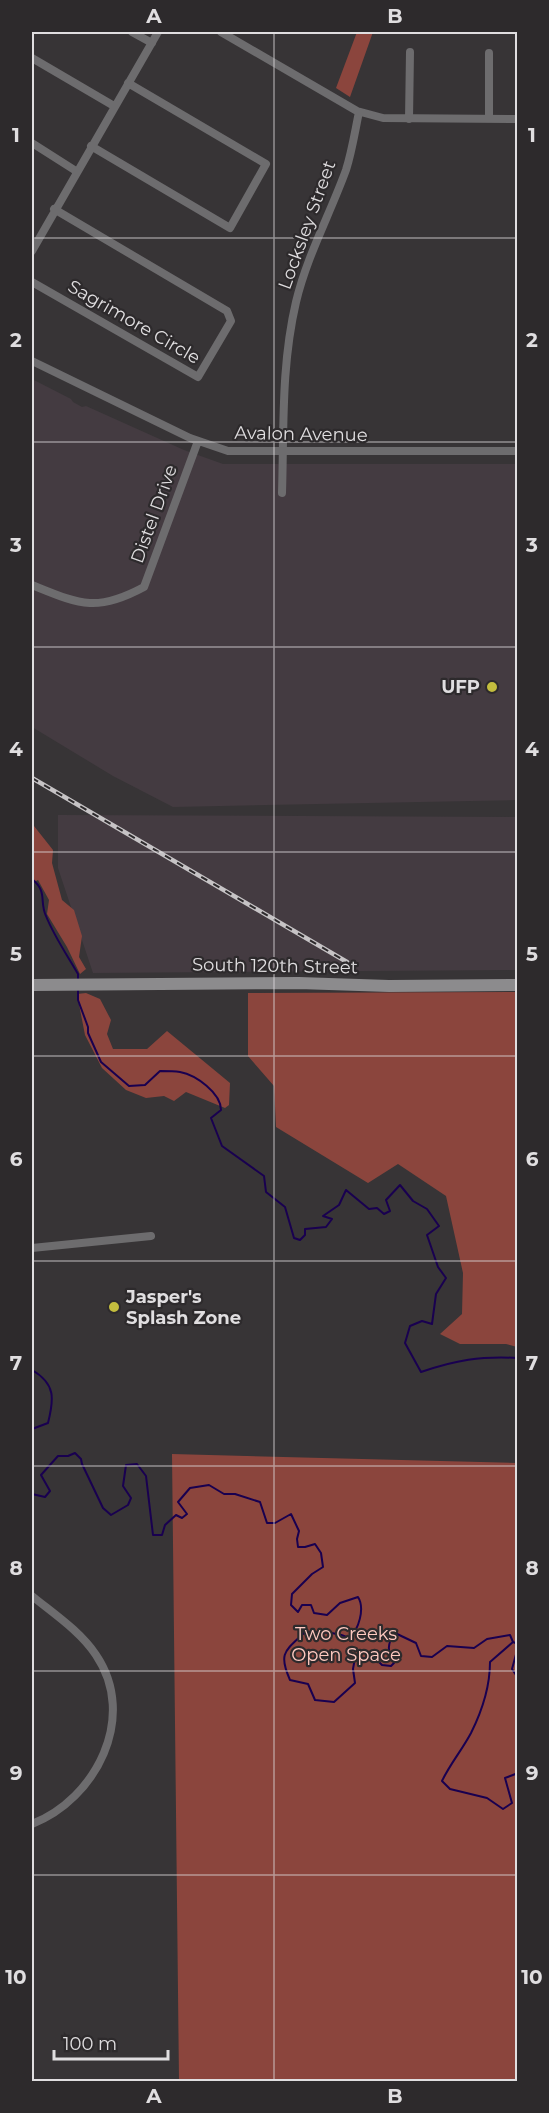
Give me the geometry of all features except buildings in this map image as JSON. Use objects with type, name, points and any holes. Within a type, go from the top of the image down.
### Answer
[{"type":"main road","name":"South 120th Street","points":[[32,985],[299,983],[483,986],[518,983]]},
{"type":"street","points":[[132,32],[152,43]]},
{"type":"street","points":[[32,251],[54,209],[158,32]]},
{"type":"street","points":[[221,32],[359,112],[383,118],[518,119]]},
{"type":"street","points":[[409,119],[410,52]]},
{"type":"street","points":[[489,52],[489,119]]},
{"type":"street","points":[[32,58],[114,106]]},
{"type":"street","points":[[91,146],[230,228],[266,164],[128,83]]},
{"type":"street","name":"Locksley Street","points":[[282,493],[284,383],[296,303],[303,276],[347,166],[359,112]]},
{"type":"street","points":[[32,143],[76,171]]},
{"type":"street","name":"Sagrimore Circle","points":[[32,282],[198,377],[231,321],[227,311],[54,209]]},
{"type":"street","name":"Avalon Avenue","points":[[32,361],[198,441],[228,451],[518,451]]},
{"type":"street","name":"Distel Drive","points":[[32,585],[71,601],[91,605],[122,598],[144,587],[198,441]]},
{"type":"street","points":[[32,1248],[151,1236]]},
{"type":"street","points":[[32,1596],[69,1626],[97,1656],[107,1677],[113,1707],[111,1734],[98,1766],[75,1797],[57,1811],[32,1824]]},
{"type":"shaded area","points":[[32,379],[82,407],[86,406],[184,450],[223,464],[517,464],[517,800],[173,807],[113,776],[32,727]]},
{"type":"shaded area","points":[[58,815],[517,817],[517,970],[93,973],[58,868]]},
{"type":"green space","points":[[357,32],[373,32],[350,97],[336,88]]},
{"type":"green space","points":[[34,826],[53,850],[52,863],[62,900],[74,910],[82,936],[79,957],[86,969],[80,974],[47,914],[49,900],[38,880],[32,883],[32,827]]},
{"type":"green space","points":[[517,992],[517,1347],[506,1344],[460,1344],[440,1334],[462,1314],[463,1273],[446,1196],[398,1164],[368,1183],[276,1127],[274,1086],[248,1056],[248,993]]},
{"type":"green space","points":[[86,993],[100,999],[111,1020],[107,1034],[113,1049],[147,1049],[167,1031],[230,1083],[229,1105],[225,1108],[186,1092],[174,1101],[164,1096],[146,1098],[126,1090],[102,1068],[85,1035],[77,994]]},
{"type":"green space","name":"Two Creeks Open Space","points":[[172,1454],[517,1463],[517,2081],[179,2081]]},
{"type":"waterway","points":[[32,879],[42,892],[46,916],[78,974],[78,980]]},
{"type":"waterway","points":[[78,988],[78,1000],[88,1033],[101,1062],[129,1086],[145,1085],[160,1071],[173,1071],[193,1077],[212,1091],[217,1097],[221,1110],[211,1118],[222,1146],[264,1176],[266,1192],[285,1207],[294,1238],[300,1240],[305,1235],[305,1229],[326,1227],[332,1219],[323,1216],[339,1205],[346,1190],[369,1209],[377,1208],[384,1214],[390,1211],[386,1200],[400,1185],[413,1201],[427,1209],[439,1226],[427,1235],[438,1267],[446,1278],[436,1294],[432,1324],[422,1321],[410,1326],[405,1343],[421,1372],[468,1360],[518,1358]]},
{"type":"waterway","points":[[32,1370],[45,1381],[52,1399],[48,1423],[32,1429]]},
{"type":"waterway","points":[[32,1442],[32,1465]]},
{"type":"waterway","points":[[32,1494],[45,1497],[50,1491],[41,1475],[58,1456],[75,1453],[81,1459],[103,1508],[111,1515],[128,1505],[131,1498],[123,1486],[126,1465],[137,1464],[146,1476],[153,1535],[162,1535],[165,1525],[176,1515],[182,1518],[187,1514],[178,1502],[190,1488],[209,1485],[224,1494],[235,1494],[260,1502],[267,1523],[275,1523],[291,1514],[299,1531],[298,1547],[315,1544],[321,1553],[323,1567],[312,1574],[292,1594],[291,1605],[298,1612],[302,1605],[311,1605],[314,1613],[327,1615],[340,1603],[358,1597],[361,1607],[358,1624],[349,1638],[333,1633],[305,1632],[288,1648],[284,1664],[290,1680],[308,1684],[315,1700],[334,1702],[355,1683],[353,1669],[355,1658],[376,1659],[382,1665],[391,1666],[394,1663],[389,1648],[390,1640],[395,1633],[416,1643],[421,1656],[432,1657],[447,1646],[474,1648],[487,1639],[510,1635],[513,1642]]},
{"type":"waterway","points":[[518,1644],[513,1642],[490,1662],[487,1689],[479,1716],[442,1781],[450,1789],[487,1798],[503,1809],[512,1803],[505,1778],[518,1773]]},
{"type":"waterway","points":[[518,1647],[512,1669],[518,1678]]},
{"type":"railway","points":[[32,778],[347,962]]},
{"type":"place","name":"UFP","points":[[492,687]]},
{"type":"place","name":"Jasper's Splash Zone","points":[[114,1307]]}]
